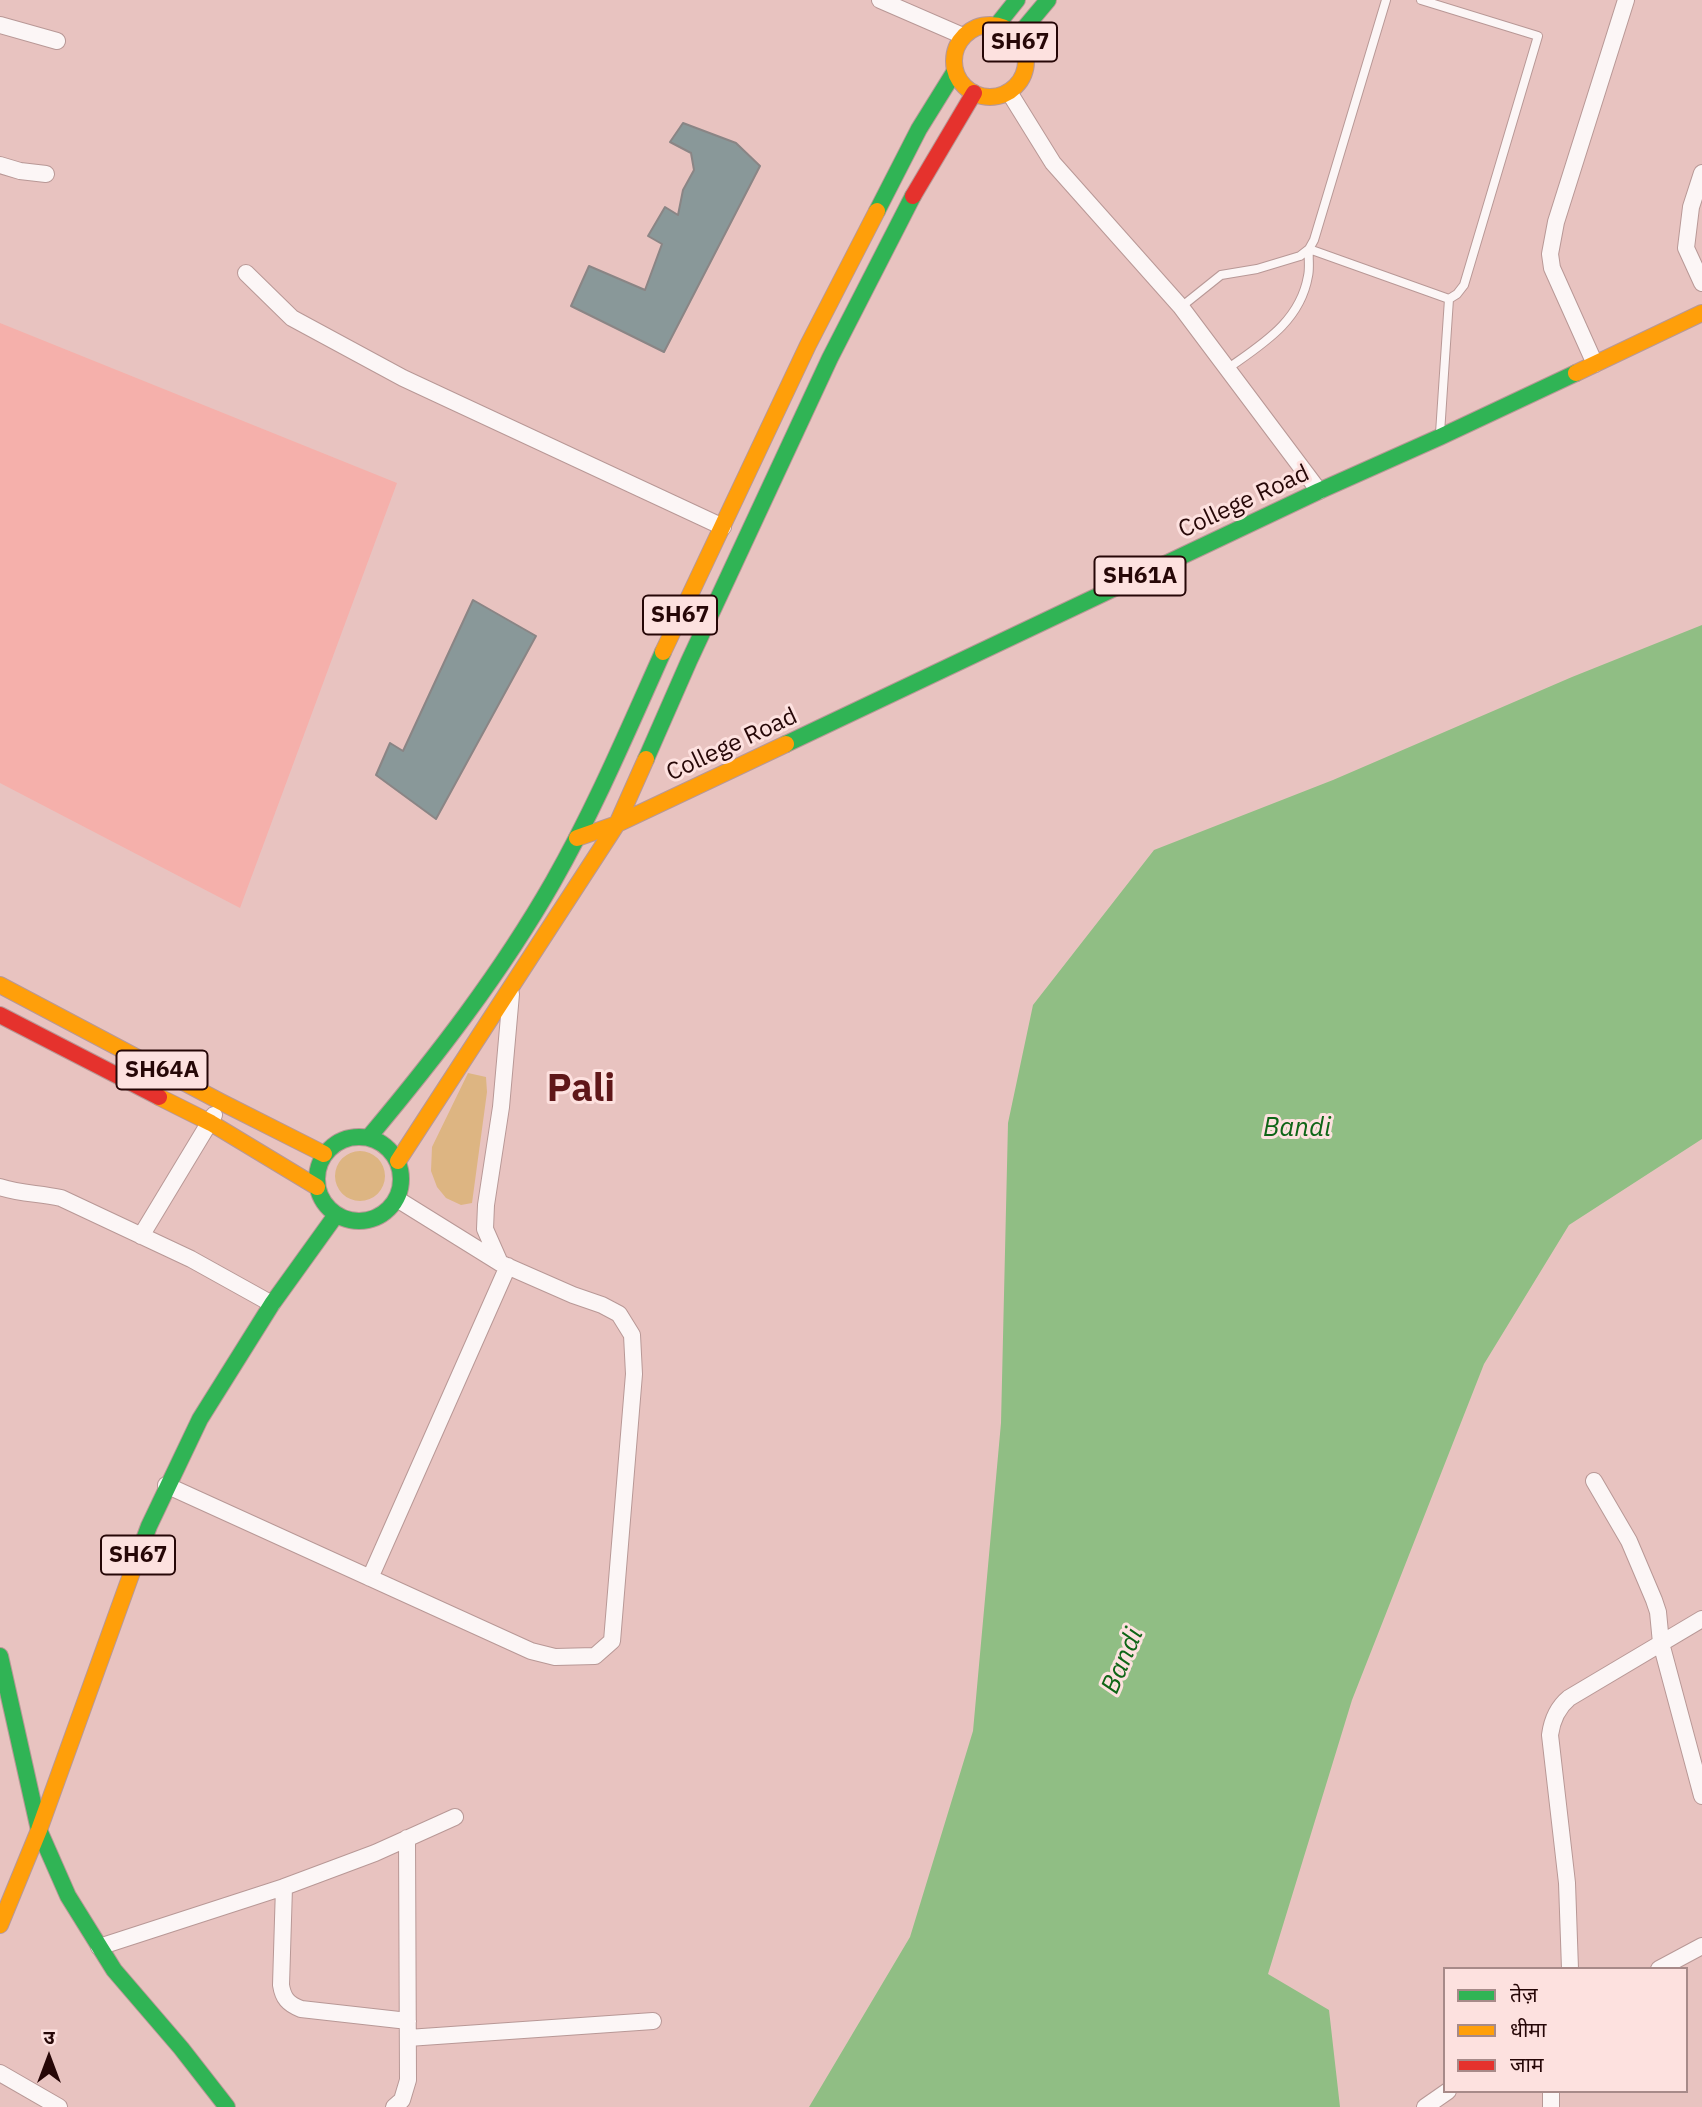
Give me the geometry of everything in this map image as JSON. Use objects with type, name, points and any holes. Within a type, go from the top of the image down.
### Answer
[{"type":"main road","name":"SH67","points":[[997,25],[1017,0]]},
{"type":"main road","name":"SH67","points":[[1017,37],[1048,0]]},
{"type":"main road","name":"SH67","points":[[984,25],[997,25],[1017,37],[1024,48],[1026,60],[1024,72],[1009,92],[985,97],[974,93],[959,80],[953,59],[963,36],[984,25]]},
{"type":"main road","name":"SH67","points":[[369,1137],[432,1061],[497,969],[551,885],[577,838],[808,345],[919,129],[955,71]]},
{"type":"main road","name":"SH67","points":[[398,1160],[617,824],[689,661],[830,358],[912,198],[974,93]]},
{"type":"main road","name":"College Road","points":[[577,838],[617,824],[1319,491],[1702,313]]},
{"type":"main road","name":"SH64A","points":[[0,985],[324,1154]]},
{"type":"main road","name":"SH64A","points":[[0,1015],[211,1123],[317,1186]]},
{"type":"main road","points":[[356,1136],[369,1137],[380,1142],[390,1149],[398,1160],[402,1173],[397,1199],[380,1216],[370,1220],[346,1219],[336,1214],[327,1207],[317,1186],[316,1175],[324,1154],[333,1145],[356,1136]]},
{"type":"main road","name":"SH67","points":[[0,1925],[39,1830],[166,1485],[200,1419],[272,1304],[336,1214]]},
{"type":"main road","points":[[0,1656],[39,1830],[68,1896],[114,1970],[227,2107]]},
{"type":"street","points":[[1595,364],[1552,268],[1550,254],[1556,222],[1626,0]]},
{"type":"street","points":[[889,2],[963,36]]},
{"type":"street","points":[[0,25],[57,41]]},
{"type":"street","points":[[1009,92],[1053,163],[1181,307],[1319,491]]},
{"type":"street","points":[[0,165],[46,174]]},
{"type":"street","points":[[1702,173],[1691,207],[1686,248],[1702,283]]},
{"type":"street","points":[[246,273],[292,318],[403,379],[723,527]]},
{"type":"street","points":[[504,1265],[485,1229],[486,1205],[501,1107],[512,988]]},
{"type":"street","points":[[141,1236],[211,1123],[221,1102]]},
{"type":"street","points":[[0,1187],[19,1194],[61,1198],[191,1259],[272,1304]]},
{"type":"street","points":[[166,1485],[531,1651],[555,1657],[595,1656],[612,1641],[634,1374],[632,1335],[619,1314],[504,1265],[397,1199]]},
{"type":"street","points":[[370,1578],[504,1265]]},
{"type":"street","points":[[1594,1481],[1629,1541],[1658,1612],[1661,1643],[1702,1796]]},
{"type":"street","points":[[1570,1967],[1567,1883],[1551,1724],[1562,1704],[1569,1698],[1702,1619]]},
{"type":"street","points":[[99,1947],[284,1888],[375,1853],[455,1817]]},
{"type":"street","points":[[394,2107],[402,2101],[408,2080],[407,1838]]},
{"type":"street","points":[[284,1888],[281,1985],[287,2002],[301,2009],[408,2021]]},
{"type":"street","points":[[1663,1967],[1702,1946]]},
{"type":"street","points":[[408,2039],[653,2021]]},
{"type":"street","points":[[0,2073],[59,2107]]},
{"type":"street","points":[[1425,2107],[1445,2093]]},
{"type":"lane","points":[[1181,307],[1222,275],[1279,263],[1300,256],[1309,249],[1314,240],[1386,0]]},
{"type":"lane","points":[[1421,0],[1538,36],[1464,285],[1449,299]]},
{"type":"lane","points":[[1309,249],[1449,299]]},
{"type":"lane","points":[[1227,369],[1286,324],[1296,309],[1308,276],[1309,249]]},
{"type":"lane","points":[[1440,437],[1449,299]]},
{"type":"shaded area","points":[[0,323],[397,483],[240,908],[0,783]]},
{"type":"shaded area","points":[[468,1073],[486,1077],[487,1092],[472,1203],[461,1205],[446,1198],[437,1187],[431,1171],[432,1147]]},
{"type":"shaded area","points":[[360,1151],[377,1159],[385,1176],[377,1193],[360,1201],[343,1193],[335,1176],[343,1159]]},
{"type":"water","name":"Bandi","points":[[1702,625],[1702,1139],[1569,1225],[1484,1364],[1352,1700],[1268,1974],[1329,2010],[1340,2107],[809,2107],[910,1937],[973,1731],[1001,1423],[1008,1123],[1033,1005],[1154,850],[1333,780],[1572,677]]},
{"type":"building","points":[[683,123],[736,143],[760,166],[664,352],[571,306],[589,266],[645,290],[662,244],[648,236],[665,207],[678,215],[683,190],[694,170],[691,153],[670,142]]},
{"type":"building","points":[[473,600],[536,636],[436,819],[376,775],[390,743],[403,751]]},
{"type":"traffic: fast","points":[[997,25],[1017,0]]},
{"type":"traffic: fast","points":[[1017,37],[1048,0]]},
{"type":"traffic: fast","points":[[877,211],[919,129],[955,71]]},
{"type":"traffic: fast","points":[[646,759],[830,358],[913,196]]},
{"type":"traffic: fast","points":[[786,744],[1319,491],[1576,373]]},
{"type":"traffic: fast","points":[[369,1137],[467,1014],[533,916],[583,826],[663,652]]},
{"type":"traffic: fast","points":[[351,1137],[367,1137],[383,1144],[394,1155],[401,1171],[401,1179],[398,1195],[389,1209],[367,1221],[351,1221],[335,1214],[324,1203],[317,1187],[317,1171],[324,1155],[335,1144],[351,1137]]},
{"type":"traffic: fast","points":[[136,1561],[149,1526],[200,1419],[272,1304],[336,1215]]},
{"type":"traffic: fast","points":[[0,1656],[39,1830],[68,1896],[114,1970],[227,2107]]},
{"type":"traffic: slow","points":[[990,25],[1010,31],[1020,41],[1026,61],[1020,81],[1010,91],[990,97],[970,91],[960,81],[954,61],[960,41],[970,31],[990,25]]},
{"type":"traffic: slow","points":[[663,652],[808,345],[877,211]]},
{"type":"traffic: slow","points":[[1576,373],[1702,313]]},
{"type":"traffic: slow","points":[[577,838],[617,824],[786,744]]},
{"type":"traffic: slow","points":[[398,1161],[617,824],[646,759]]},
{"type":"traffic: slow","points":[[0,985],[324,1154]]},
{"type":"traffic: slow","points":[[159,1097],[211,1123],[317,1187]]},
{"type":"traffic: slow","points":[[0,1925],[39,1830],[136,1561]]},
{"type":"traffic: jam","points":[[913,196],[974,93]]},
{"type":"traffic: jam","points":[[0,1015],[159,1097]]},
{"type":"district","name":"Pali","points":[[581,1090]]}]
